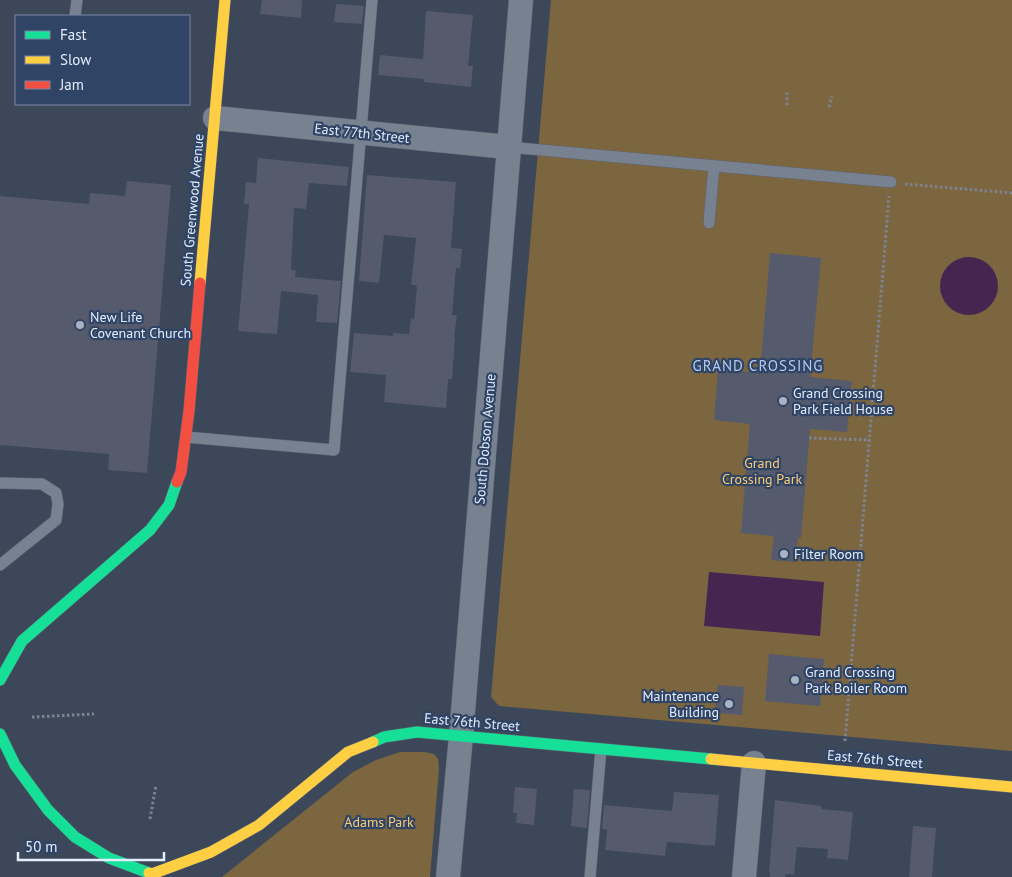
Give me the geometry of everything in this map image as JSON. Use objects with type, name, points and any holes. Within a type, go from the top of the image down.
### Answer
[{"type":"street","name":"South Greenwood Avenue","points":[[0,680],[22,641],[150,530],[169,506],[181,472],[186,437],[225,0]]},
{"type":"street","name":"South Dobson Avenue","points":[[448,877],[521,0]]},
{"type":"street","name":"East 77th Street","points":[[215,118],[508,147]]},
{"type":"street","name":"East 76th Street","points":[[0,734],[15,766],[48,810],[75,837],[108,858],[152,876],[211,852],[259,826],[348,752],[384,737],[417,732],[1012,787]]},
{"type":"street","points":[[744,877],[754,763]]},
{"type":"lane","points":[[75,15],[77,0]]},
{"type":"lane","points":[[186,437],[334,450],[372,0]]},
{"type":"lane","points":[[508,147],[890,182]]},
{"type":"lane","points":[[709,223],[714,166]]},
{"type":"lane","points":[[0,483],[42,484],[56,493],[58,504],[56,520],[0,566]]},
{"type":"lane","points":[[590,877],[601,749]]},
{"type":"path","points":[[786,105],[787,92]]},
{"type":"path","points":[[829,108],[832,96]]},
{"type":"path","points":[[845,741],[890,182],[1012,193]]},
{"type":"path","points":[[809,438],[870,440]]},
{"type":"path","points":[[32,717],[94,714]]},
{"type":"path","points":[[150,819],[156,784]]},
{"type":"green space","name":"Grand Crossing Park","points":[[551,0],[1012,0],[1012,751],[499,706],[491,697]]},
{"type":"green space","name":"Adams Park","points":[[400,752],[424,752],[434,754],[438,759],[439,769],[430,877],[222,877],[353,772],[376,760]]},
{"type":"shaded area","points":[[969,257],[980,259],[993,270],[998,286],[996,297],[985,310],[969,315],[958,313],[945,302],[940,286],[942,275],[953,262]]},
{"type":"shaded area","points":[[709,572],[824,582],[820,636],[704,626]]},
{"type":"building","points":[[262,0],[302,0],[301,18],[260,14]]},
{"type":"building","points":[[336,4],[364,6],[362,24],[334,22]]},
{"type":"building","points":[[426,11],[473,15],[468,66],[473,66],[471,87],[424,82],[424,79],[378,75],[380,55],[423,59]]},
{"type":"building","points":[[258,158],[349,167],[347,186],[309,183],[306,209],[294,208],[291,270],[296,270],[295,277],[341,281],[337,323],[316,322],[318,295],[281,291],[277,334],[238,331],[249,204],[244,204],[246,182],[256,183]]},
{"type":"building","points":[[367,175],[456,182],[451,248],[462,249],[460,269],[456,268],[452,315],[457,315],[452,379],[448,379],[446,408],[384,402],[386,375],[350,372],[354,333],[393,336],[393,333],[409,334],[411,318],[414,319],[417,288],[416,285],[411,285],[416,238],[384,235],[379,283],[359,281]]},
{"type":"building","name":"New Life Covenant Church","points":[[127,181],[171,185],[147,473],[108,470],[109,454],[0,445],[0,196],[89,204],[90,193],[125,196]]},
{"type":"building","name":"Grand Crossing Park Field House","points":[[770,253],[821,258],[810,377],[852,381],[847,432],[810,429],[801,538],[798,538],[795,562],[771,560],[774,536],[741,533],[750,424],[714,420],[718,369],[760,373]]},
{"type":"building","name":"Grand Crossing Park Boiler Room","points":[[769,654],[824,659],[820,706],[765,701]]},
{"type":"building","name":"Maintenance Building","points":[[718,685],[744,687],[742,715],[715,713]]},
{"type":"building","points":[[515,787],[537,789],[534,825],[516,823],[517,813],[513,813]]},
{"type":"building","points":[[574,789],[590,790],[587,828],[571,826]]},
{"type":"building","points":[[674,792],[719,795],[715,846],[667,842],[665,856],[605,850],[607,830],[602,829],[604,805],[672,811]]},
{"type":"building","points":[[775,800],[821,806],[821,809],[853,812],[848,860],[827,858],[828,849],[797,847],[794,875],[786,874],[785,877],[770,877]]},
{"type":"building","points":[[913,826],[936,828],[932,877],[909,877]]},
{"type":"traffic: fast","points":[[0,680],[22,641],[150,530],[169,505],[177,482]]},
{"type":"traffic: fast","points":[[373,742],[384,737],[417,732],[711,759]]},
{"type":"traffic: fast","points":[[0,734],[15,765],[48,810],[75,837],[109,858],[149,873]]},
{"type":"traffic: slow","points":[[200,283],[225,0]]},
{"type":"traffic: slow","points":[[149,873],[152,874],[211,852],[259,825],[348,752],[373,742]]},
{"type":"traffic: slow","points":[[711,759],[1012,787]]},
{"type":"traffic: jam","points":[[177,482],[181,472],[189,411],[200,283]]},
{"type":"place","name":"New Life Covenant Church","points":[[80,325]]},
{"type":"place","name":"Grand Crossing Park Field House","points":[[783,401]]},
{"type":"place","name":"Filter Room","points":[[784,554]]},
{"type":"place","name":"Grand Crossing Park Boiler Room","points":[[795,680]]},
{"type":"place","name":"Maintenance Building","points":[[729,704]]},
{"type":"district","name":"GRAND CROSSING","points":[[758,365]]}]
